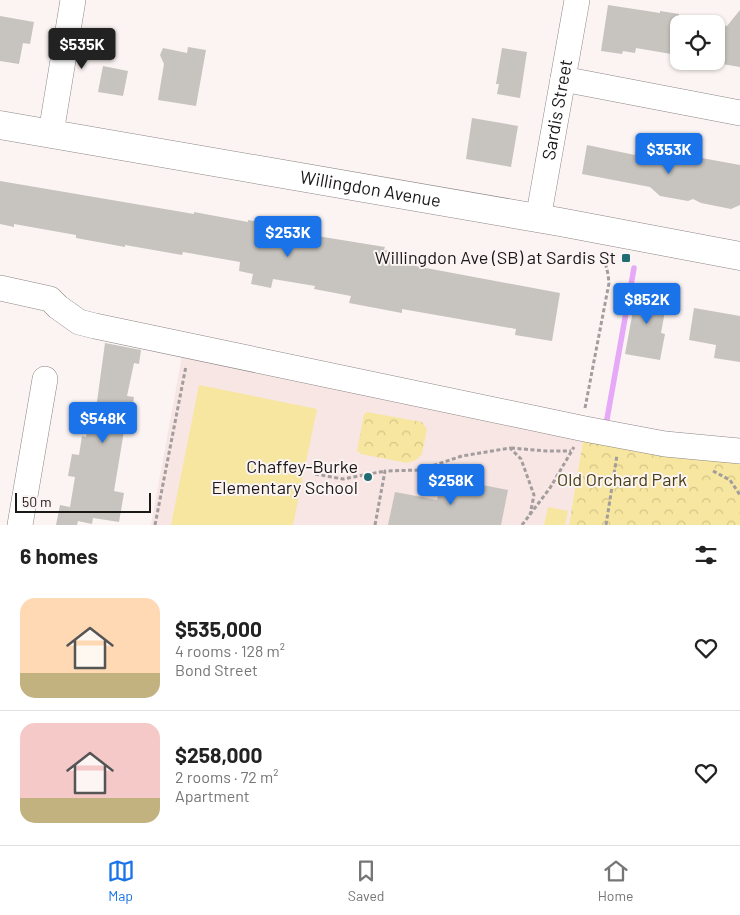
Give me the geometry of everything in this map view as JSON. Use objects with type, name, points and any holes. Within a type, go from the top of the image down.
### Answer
[{"type":"main road","name":"Willingdon Avenue","points":[[0,125],[740,256]]},
{"type":"street","points":[[51,133],[73,0]]},
{"type":"street","name":"Sardis Street","points":[[538,219],[577,0]]},
{"type":"street","points":[[563,80],[740,113]]},
{"type":"street","points":[[0,288],[50,299],[79,322],[190,347],[664,444],[740,451]]},
{"type":"street","points":[[20,525],[45,379]]},
{"type":"path","points":[[522,525],[550,488],[585,429],[583,416],[609,283],[603,254]]},
{"type":"path","points":[[155,525],[190,347]]},
{"type":"path","points":[[315,474],[343,479],[385,471],[418,470],[462,456],[510,448],[571,451]]},
{"type":"path","points":[[510,448],[521,459],[534,495],[530,515]]},
{"type":"path","points":[[606,525],[617,453]]},
{"type":"path","points":[[375,525],[385,471]]},
{"type":"shaded area","name":"Chaffey-Burke Elementary School","points":[[184,345],[585,429],[569,525],[151,525]]},
{"type":"green space","points":[[199,385],[317,409],[293,525],[171,525]]},
{"type":"green space","points":[[367,412],[422,422],[427,429],[422,454],[416,460],[407,463],[361,454],[357,451],[364,414]]},
{"type":"green space","name":"Old Orchard Park","points":[[585,429],[740,451],[740,525],[569,525]]},
{"type":"green space","points":[[548,507],[568,511],[565,525],[544,525]]},
{"type":"building","points":[[608,5],[679,14],[670,15],[670,54],[636,48],[635,53],[623,51],[622,54],[601,51]]},
{"type":"building","points":[[740,10],[740,67],[725,64],[725,26],[727,26]]},
{"type":"building","points":[[0,16],[34,22],[30,44],[23,43],[19,64],[0,61]]},
{"type":"building","points":[[188,47],[206,50],[196,106],[158,100],[164,64],[160,55],[163,48],[187,53]]},
{"type":"building","points":[[502,48],[527,52],[520,98],[497,94],[499,84],[496,84]]},
{"type":"building","points":[[103,66],[128,71],[123,96],[98,92]]},
{"type":"building","points":[[472,118],[518,126],[511,167],[466,159]]},
{"type":"building","points":[[587,145],[635,155],[636,149],[663,154],[663,151],[740,165],[740,205],[731,209],[701,203],[693,199],[688,201],[660,196],[650,187],[582,174]]},
{"type":"building","points":[[0,181],[194,214],[194,212],[248,222],[248,220],[318,233],[317,236],[385,247],[384,250],[412,255],[410,265],[560,293],[552,341],[515,335],[516,329],[402,309],[402,313],[349,303],[351,296],[314,289],[315,286],[273,279],[271,288],[251,284],[253,274],[239,271],[240,262],[183,252],[182,255],[125,245],[125,247],[76,238],[76,235],[14,224],[14,227],[0,224]]},
{"type":"building","points":[[637,289],[668,295],[661,333],[665,334],[660,360],[625,354]]},
{"type":"building","points":[[694,308],[740,316],[740,362],[714,358],[716,345],[689,340]]},
{"type":"building","points":[[105,343],[141,350],[139,364],[134,363],[127,396],[134,397],[129,432],[124,431],[114,491],[124,493],[119,522],[93,518],[92,524],[78,521],[77,525],[56,525],[60,505],[70,507],[75,477],[68,476],[72,454],[79,455],[82,436],[86,437],[91,408],[96,409]]},
{"type":"building","points":[[442,477],[508,490],[501,525],[388,525],[395,492],[437,500]]},
{"type":"waterway","points":[[607,419],[634,268]]},
{"type":"place","name":"Willingdon Ave (SB) at Sardis St","points":[[626,258]]},
{"type":"place","name":"Chaffey-Burke Elementary School","points":[[368,477]]}]
